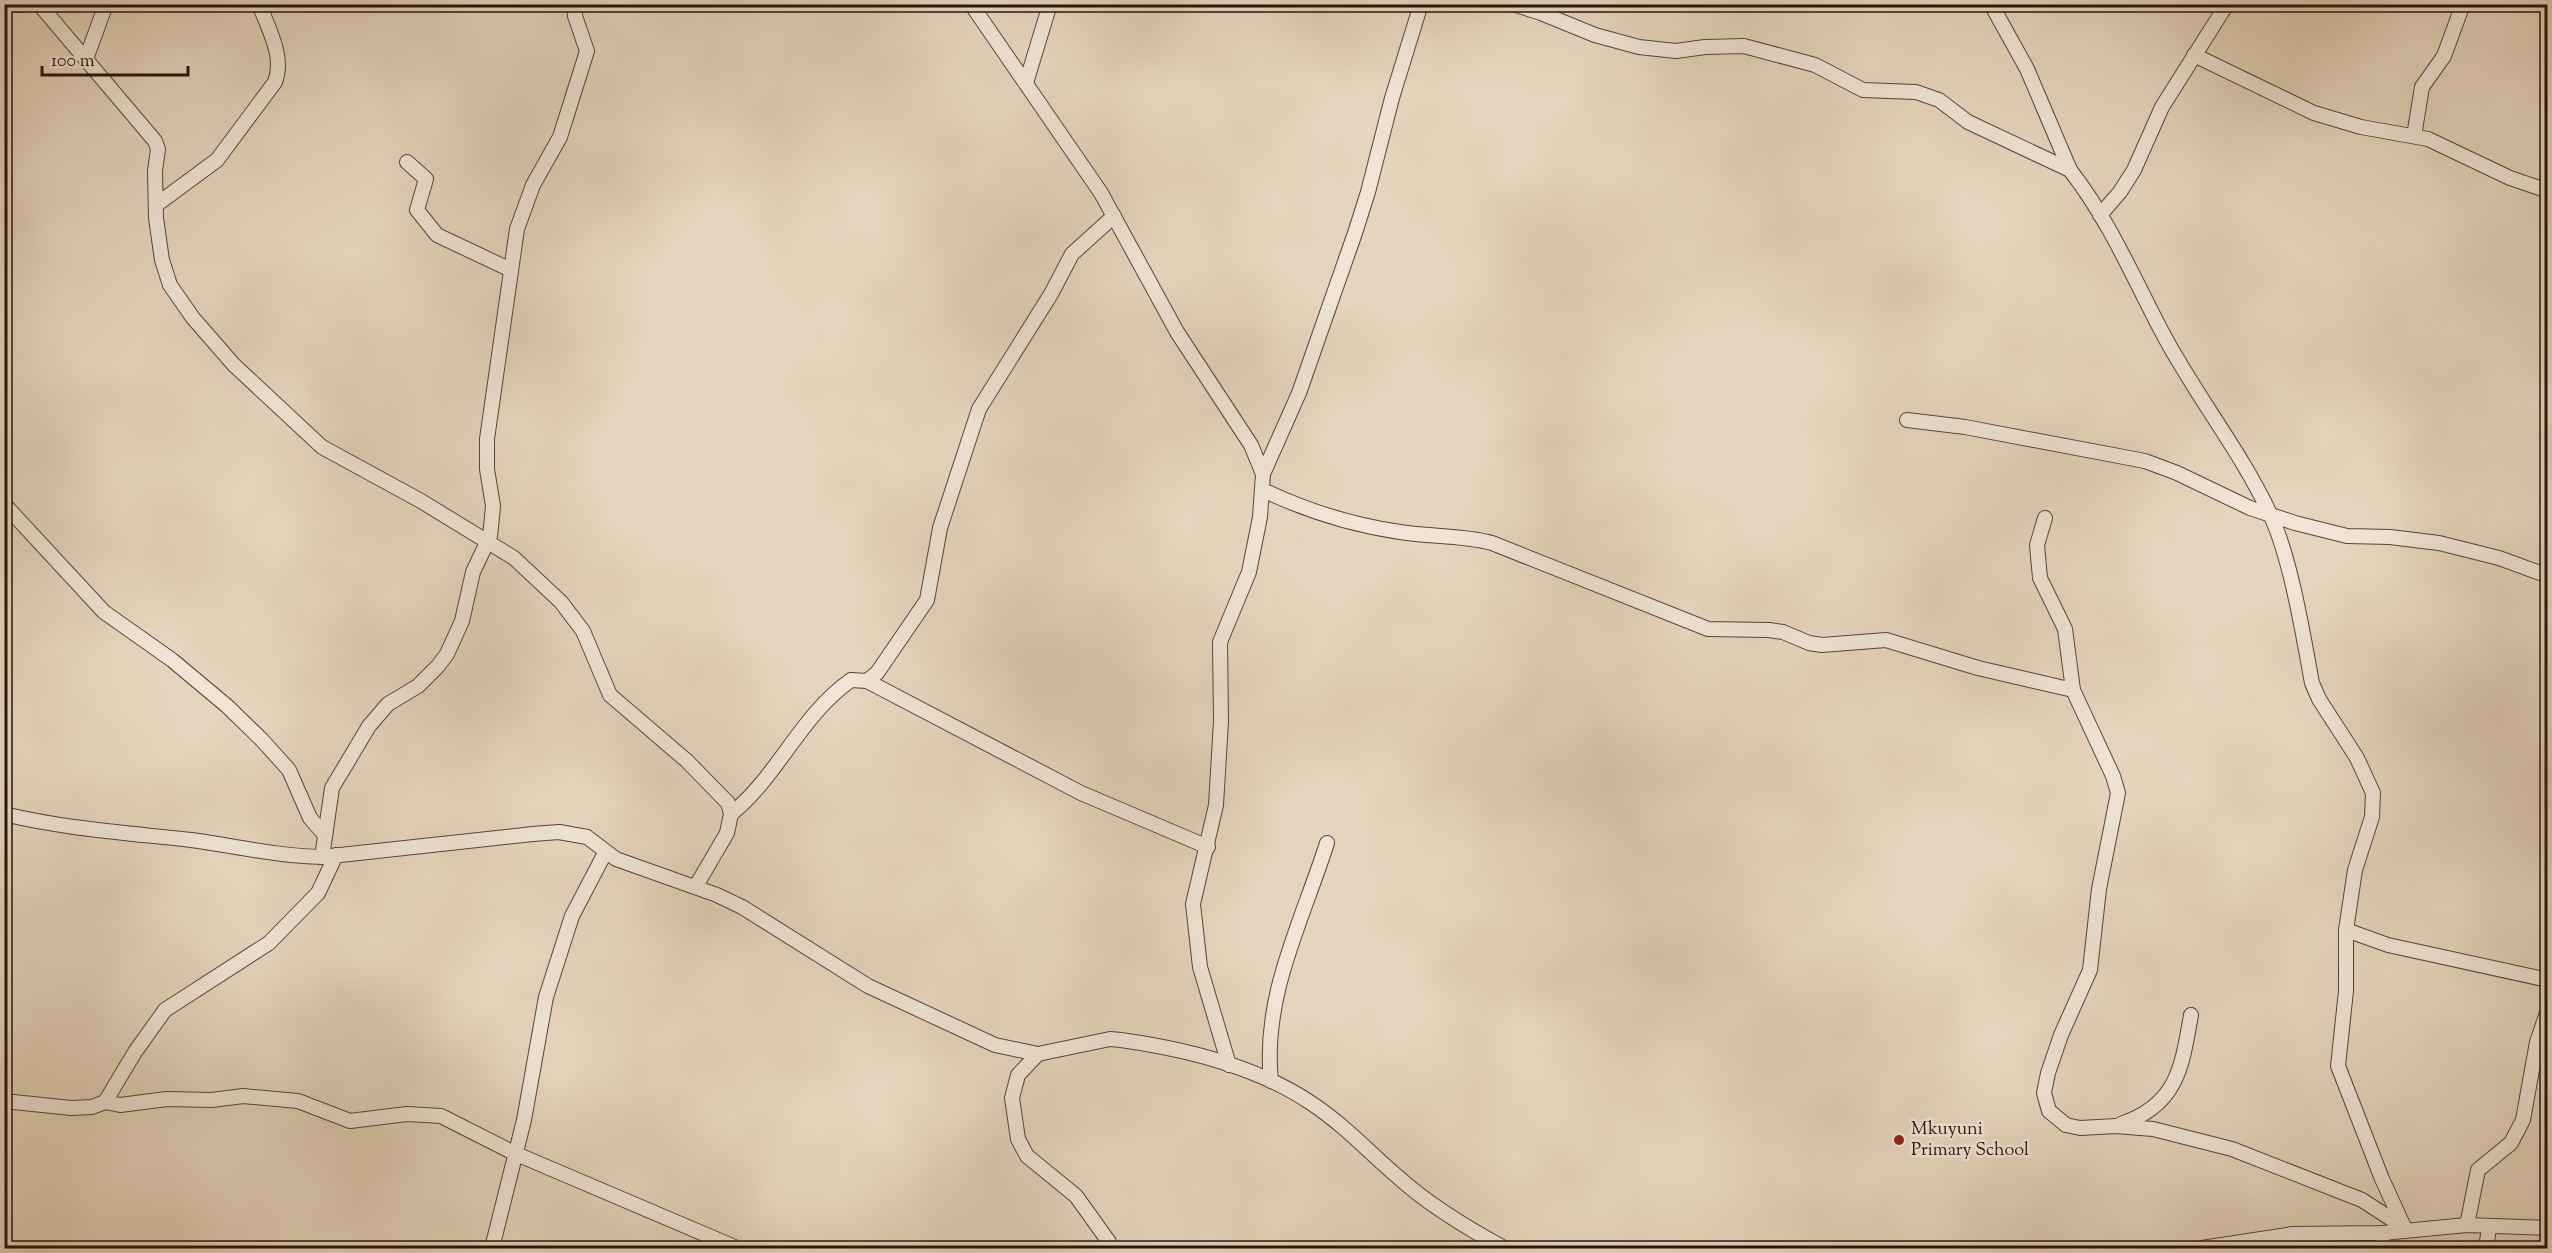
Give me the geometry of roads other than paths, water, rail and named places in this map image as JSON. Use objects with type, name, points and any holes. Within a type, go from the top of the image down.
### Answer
[{"type":"street","points":[[39,4],[155,141],[158,149],[154,171],[159,241],[170,285],[193,318],[234,365],[322,447],[514,558],[561,602],[589,641],[610,695],[729,803],[731,814],[727,833],[696,886]]},
{"type":"street","points":[[86,59],[106,4]]},
{"type":"street","points":[[156,205],[217,160],[275,82],[279,72],[278,61],[259,4]]},
{"type":"street","points":[[105,1102],[135,1052],[165,1010],[268,943],[318,893],[329,856],[325,836],[332,788],[369,726],[388,704],[428,677],[447,654],[462,621],[472,573],[487,542],[493,506],[487,470],[487,439],[517,229],[533,185],[560,137],[586,51],[575,16],[574,4]]},
{"type":"street","points":[[971,4],[1114,216],[1177,332],[1251,445],[1263,474],[1263,490],[1249,572],[1220,642],[1222,701],[1216,806],[1193,904],[1193,924],[1200,966],[1229,1065]]},
{"type":"street","points":[[1026,83],[1050,4]]},
{"type":"street","points":[[1263,474],[1299,393],[1368,192],[1392,98],[1421,4]]},
{"type":"street","points":[[1513,4],[1623,44],[1676,51],[1705,46],[1744,46],[1815,64],[1863,90],[1916,92],[1940,100],[1968,122],[2070,170]]},
{"type":"street","points":[[1990,4],[2027,69],[2070,170],[2125,256],[2191,386],[2246,468],[2270,515],[2285,560],[2312,683],[2319,699],[2357,758],[2373,793],[2372,817],[2355,870],[2346,930],[2346,991],[2338,1066],[2382,1179],[2405,1229]]},
{"type":"street","points":[[2100,215],[2120,192],[2134,170],[2162,107],[2228,4]]},
{"type":"street","points":[[2414,136],[2422,87],[2444,56],[2463,4]]},
{"type":"street","points":[[2194,55],[2314,113],[2361,127],[2414,136],[2452,149],[2511,178],[2547,191]]},
{"type":"street","points":[[407,162],[426,179],[417,210],[437,235],[511,270]]},
{"type":"street","points":[[867,681],[877,673],[927,600],[936,543],[979,409],[1051,294],[1072,254],[1114,216]]},
{"type":"street","points":[[1907,420],[1974,428],[2145,461],[2270,515],[2347,536],[2390,537],[2439,543],[2499,558],[2547,576]]},
{"type":"street","points":[[1263,490],[1320,514],[1376,528],[1466,537],[1491,543],[1708,629],[1783,632],[1809,643],[1822,645],[1886,640],[1978,668],[2073,690]]},
{"type":"street","points":[[4,504],[104,612],[172,660],[262,740],[289,770],[310,818],[325,836]]},
{"type":"street","points":[[2045,518],[2038,537],[2037,561],[2040,578],[2065,629],[2073,690],[2113,776],[2118,799],[2098,889],[2090,970],[2061,1035],[2048,1073],[2044,1093],[2049,1111],[2054,1118],[2066,1125],[2092,1129],[2116,1126],[2174,1133],[2254,1157],[2362,1200],[2405,1229]]},
{"type":"street","points":[[731,814],[761,786],[815,710],[851,680],[867,681],[1065,785],[1208,847]]},
{"type":"street","points":[[4,814],[98,831],[202,842],[272,854],[329,856],[559,832],[588,837],[605,853],[616,859],[696,886],[742,907],[868,986],[939,1021],[995,1045],[1038,1054],[1110,1039],[1139,1042],[1229,1065],[1271,1081],[1311,1103],[1361,1142],[1398,1178],[1458,1223],[1504,1248]]},
{"type":"street","points":[[1271,1081],[1269,1036],[1275,996],[1327,843]]},
{"type":"street","points":[[492,1248],[514,1152],[524,1120],[546,997],[572,916],[605,853]]},
{"type":"street","points":[[2346,930],[2388,945],[2547,980]]},
{"type":"street","points":[[2467,1225],[2478,1170],[2511,1143],[2523,1120],[2538,1042],[2547,1010]]},
{"type":"street","points":[[2116,1126],[2150,1110],[2174,1082],[2183,1062],[2191,1015]]},
{"type":"street","points":[[1038,1054],[1018,1075],[1012,1098],[1018,1139],[1027,1156],[1076,1196],[1096,1222],[1111,1248]]},
{"type":"street","points":[[4,1101],[71,1108],[92,1107],[105,1102],[120,1105],[167,1099],[260,1097],[298,1101],[321,1112],[350,1121],[383,1119],[407,1114],[441,1116],[514,1152],[737,1248]]},
{"type":"street","points":[[2202,1248],[2293,1234],[2376,1233],[2467,1225],[2489,1228],[2547,1228]]},
{"type":"street","points":[[2486,1248],[2489,1228]]},
{"type":"street","points":[[2376,1233],[2382,1248]]},
{"type":"place","name":"Mkuyuni Primary School","points":[[1899,1140]]}]
